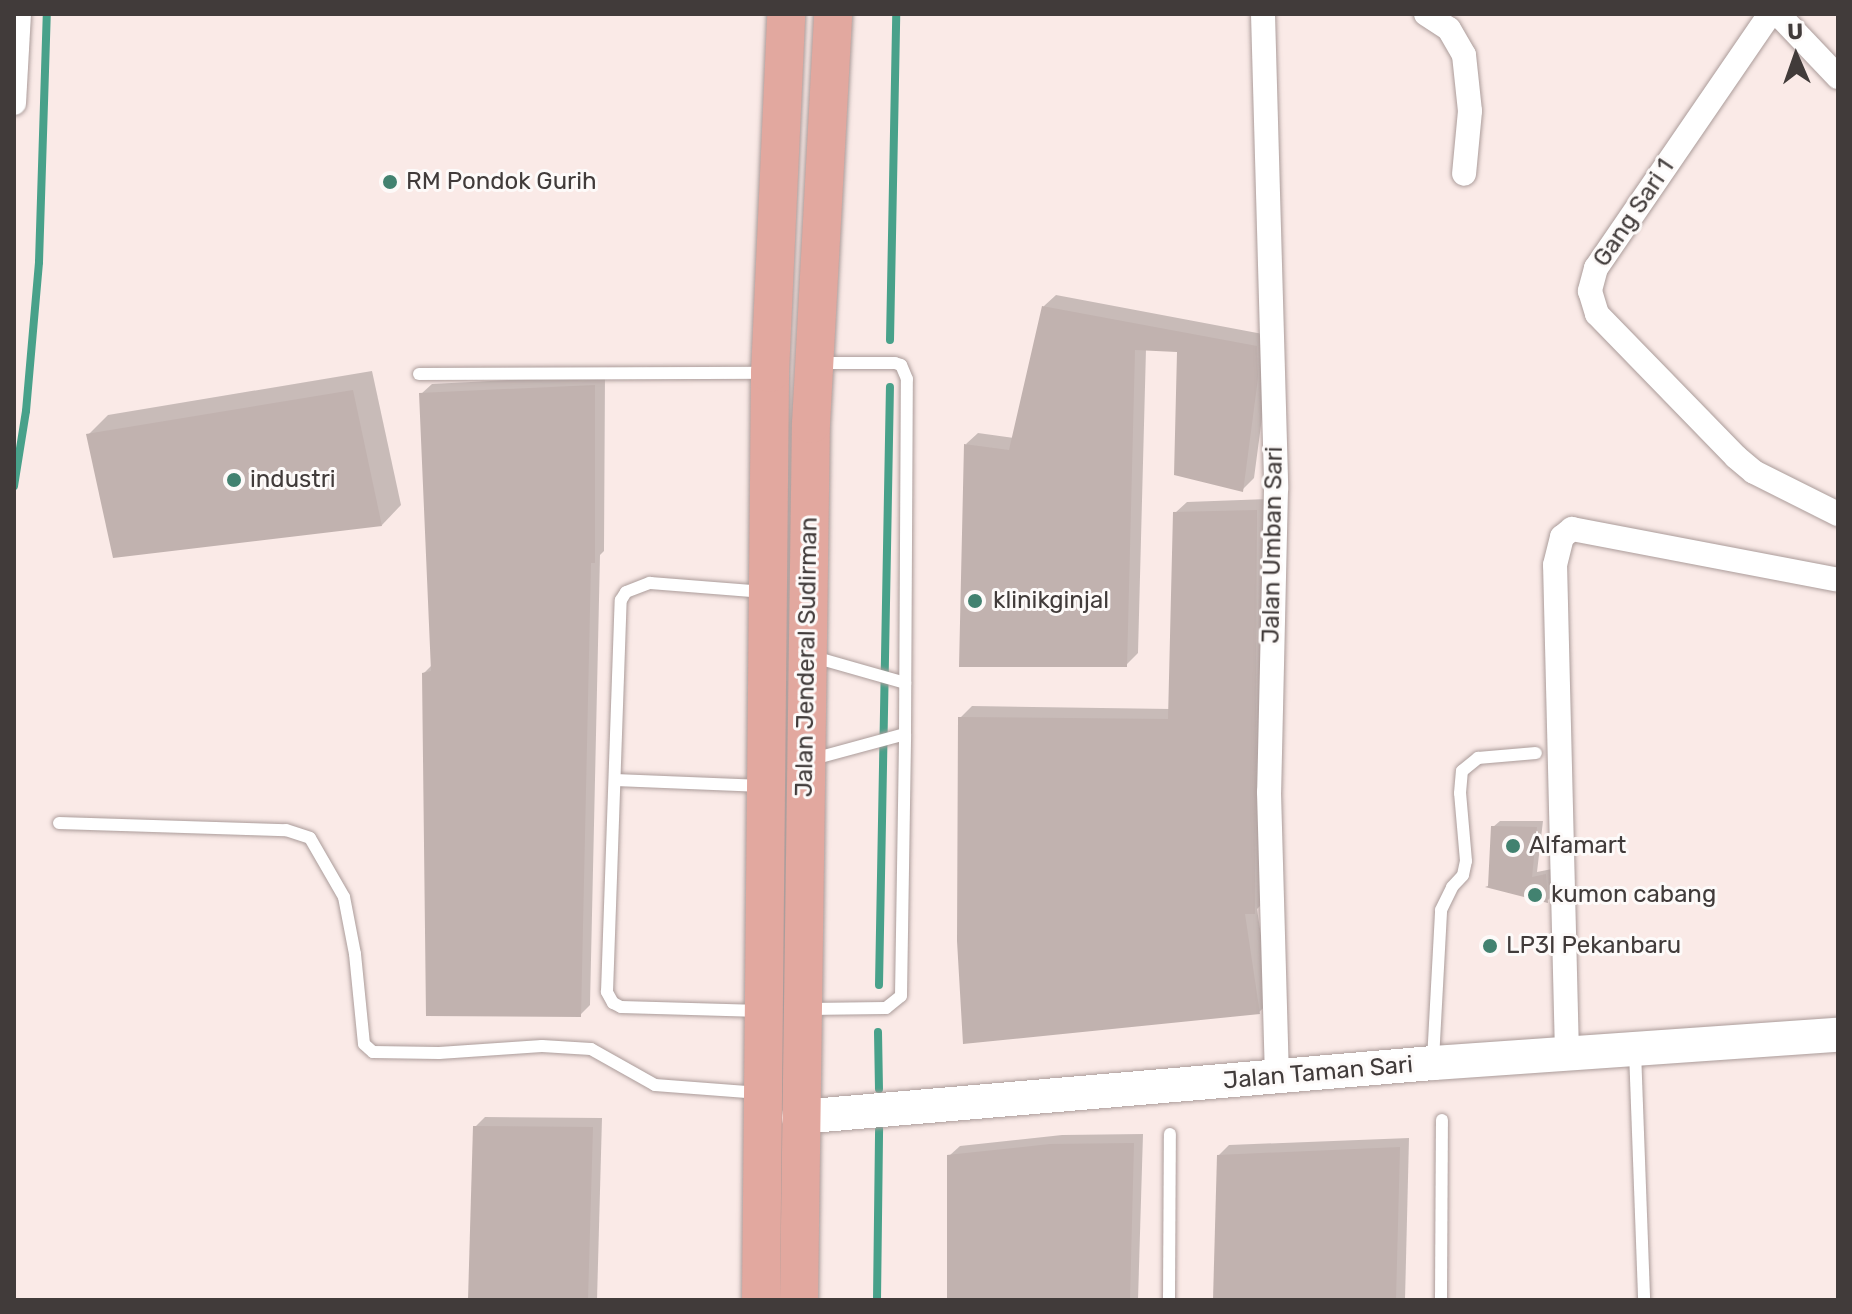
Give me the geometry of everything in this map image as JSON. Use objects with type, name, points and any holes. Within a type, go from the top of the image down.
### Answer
[{"type":"main road","name":"Jalan Jenderal Sudirman","points":[[761,1300],[763,786],[769,592],[770,373],[786,14]]},
{"type":"main road","name":"Jalan Jenderal Sudirman","points":[[799,1300],[799,1117],[814,363],[833,14]]},
{"type":"street","points":[[14,103],[19,14]]},
{"type":"street","name":"Jalan Umban Sari","points":[[1263,14],[1276,489],[1269,792],[1277,1076]]},
{"type":"street","points":[[1426,14],[1449,29],[1464,55],[1470,111],[1464,174]]},
{"type":"street","name":"Gang Sari 1","points":[[1770,14],[1596,268],[1590,291],[1597,314],[1736,457],[1754,472],[1838,514]]},
{"type":"street","points":[[1778,14],[1838,77]]},
{"type":"street","points":[[1567,1054],[1555,565],[1562,537],[1572,529],[1837,578]]},
{"type":"street","name":"Jalan Taman Sari","points":[[799,1117],[1433,1063],[1838,1035]]},
{"type":"lane","points":[[801,1009],[886,1008],[901,996],[900,681],[907,379],[901,365],[895,363],[814,363]]},
{"type":"lane","points":[[419,374],[770,373]]},
{"type":"lane","points":[[762,1011],[621,1007],[609,999],[621,600],[626,592],[650,583],[769,592]]},
{"type":"lane","points":[[807,655],[900,681]]},
{"type":"lane","points":[[806,760],[900,736]]},
{"type":"lane","points":[[1433,1063],[1441,910],[1452,887],[1463,875],[1466,861],[1460,793],[1462,771],[1478,758],[1536,753]]},
{"type":"lane","points":[[615,780],[763,786]]},
{"type":"lane","points":[[59,823],[286,830],[310,838],[344,897],[354,943],[364,1044],[373,1052],[439,1053],[542,1046],[591,1049],[655,1085],[762,1093]]},
{"type":"lane","points":[[1635,1051],[1644,1300]]},
{"type":"lane","points":[[1441,1300],[1442,1120]]},
{"type":"lane","points":[[1169,1300],[1170,1134]]},
{"type":"building","points":[[1042,306],[1257,346],[1258,378],[1243,492],[1174,475],[1177,352],[1135,350],[1127,667],[959,667],[964,444],[1009,450]]},
{"type":"building","points":[[595,385],[595,563],[591,563],[581,1017],[426,1016],[422,673],[431,671],[419,393]]},
{"type":"building","name":"industri","points":[[353,390],[382,526],[113,558],[86,434]]},
{"type":"building","points":[[1257,510],[1255,914],[1245,914],[1260,1014],[963,1044],[957,941],[958,717],[1168,719],[1173,512]]},
{"type":"building","points":[[1491,826],[1537,827],[1532,877],[1546,874],[1548,903],[1485,887],[1488,886]]},
{"type":"building","points":[[473,1126],[593,1127],[588,1300],[468,1300]]},
{"type":"building","points":[[1134,1143],[1130,1300],[947,1300],[947,1155],[1050,1144]]},
{"type":"building","points":[[1400,1147],[1396,1300],[1213,1300],[1217,1155]]},
{"type":"waterway","points":[[14,486],[26,411],[39,262],[47,14]]},
{"type":"waterway","points":[[890,340],[896,14]]},
{"type":"waterway","points":[[879,985],[890,387]]},
{"type":"waterway","points":[[878,1032],[879,1089]]},
{"type":"waterway","points":[[877,1300],[879,1129]]},
{"type":"place","name":"RM Pondok Gurih","points":[[390,182]]},
{"type":"place","name":"industri","points":[[234,480]]},
{"type":"place","name":"klinikginjal","points":[[975,601]]},
{"type":"place","name":"Alfamart","points":[[1513,846]]},
{"type":"place","name":"kumon cabang","points":[[1535,895]]},
{"type":"place","name":"LP3I Pekanbaru","points":[[1490,946]]}]
